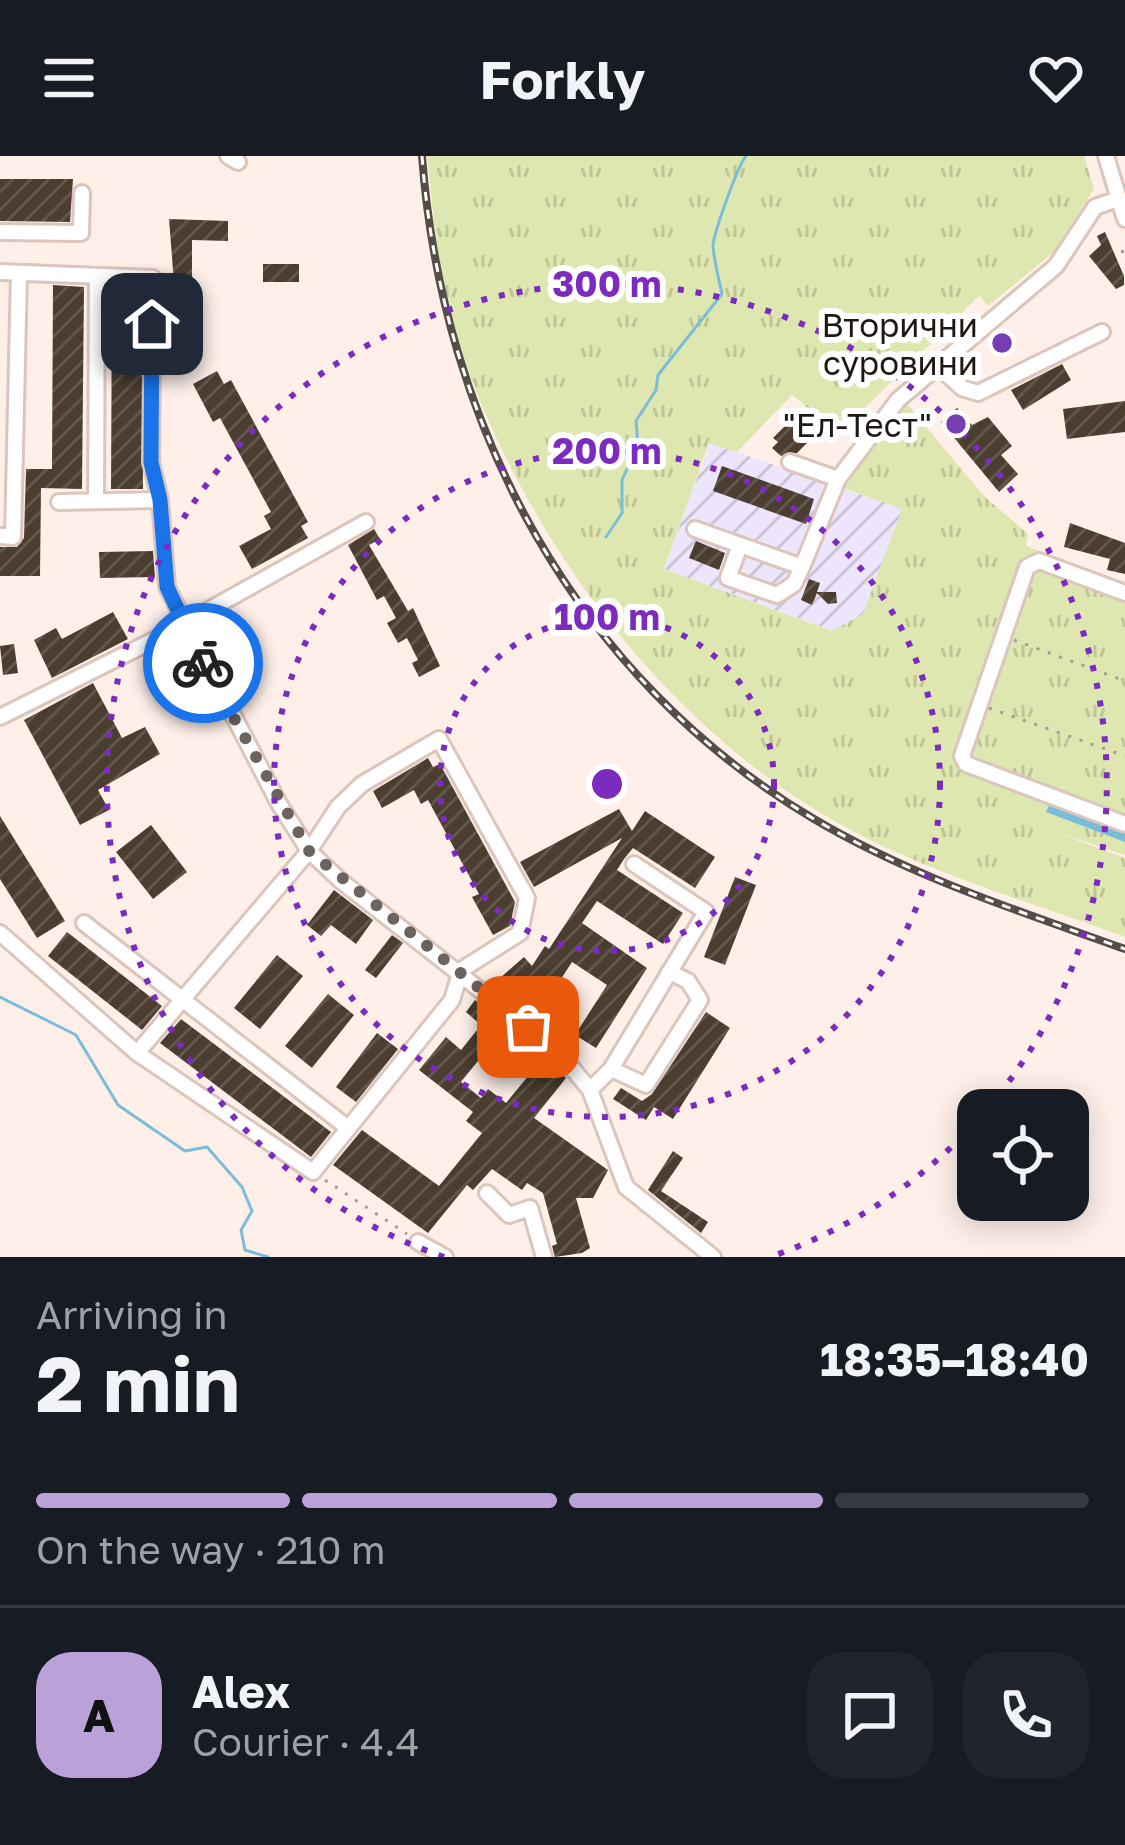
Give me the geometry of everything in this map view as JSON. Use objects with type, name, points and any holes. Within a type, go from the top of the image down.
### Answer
[{"type":"street","points":[[1106,156],[1125,219]]},
{"type":"street","points":[[0,232],[81,233],[82,193]]},
{"type":"street","points":[[740,545],[728,578],[777,596],[794,584],[838,479],[898,400],[1056,266],[1095,207],[1118,199]]},
{"type":"street","points":[[0,272],[153,278],[151,462],[160,500],[167,587],[181,622],[309,851],[558,1051],[590,1090],[626,1186],[712,1257]]},
{"type":"street","points":[[0,536],[13,537],[19,273]]},
{"type":"street","points":[[96,501],[97,278]]},
{"type":"street","points":[[938,366],[962,388],[979,394],[1102,332]]},
{"type":"street","points":[[790,463],[838,479]]},
{"type":"street","points":[[59,502],[160,500]]},
{"type":"street","points":[[0,717],[367,522]]},
{"type":"street","points":[[694,529],[802,567]]},
{"type":"street","points":[[1125,592],[1039,561],[1027,567],[1000,634],[962,756],[966,764],[1125,824]]},
{"type":"street","points":[[0,933],[136,1053],[313,1172],[452,1000],[461,970],[520,933],[527,898],[439,739],[362,784],[338,807],[309,851],[136,1053]]},
{"type":"street","points":[[590,1090],[611,1069],[706,912],[634,864]]},
{"type":"street","points":[[84,923],[348,1128]]},
{"type":"street","points":[[611,1069],[646,1085],[700,1000],[688,981],[669,972]]},
{"type":"street","points":[[487,1193],[509,1215],[530,1208],[544,1257]]},
{"type":"street","points":[[418,1242],[445,1257]]},
{"type":"path","points":[[1000,634],[1125,681]]},
{"type":"path","points":[[976,704],[1125,756]]},
{"type":"path","points":[[313,1172],[418,1242]]},
{"type":"shaded area","points":[[710,443],[903,509],[863,614],[833,631],[664,569]]},
{"type":"green space","points":[[427,156],[1084,156],[1094,189],[1054,252],[988,306],[979,296],[839,433],[792,395],[737,452],[709,443],[664,569],[832,631],[863,614],[902,509],[835,485],[898,400],[907,404],[984,496],[1028,534],[1026,546],[1125,583],[1125,855],[1052,831],[1125,858],[1125,937],[947,873],[845,827],[779,786],[717,737],[660,682],[562,556],[487,417],[447,299]]},
{"type":"water","points":[[1050,803],[1125,831],[1125,842],[1046,812]]},
{"type":"building","points":[[0,179],[73,179],[70,222],[0,221]]},
{"type":"building","points":[[169,219],[228,221],[228,241],[192,240],[192,320],[177,320]]},
{"type":"building","points":[[1105,232],[1124,276],[1124,285],[1116,289],[1089,256],[1101,245],[1097,236]]},
{"type":"building","points":[[263,264],[299,264],[299,282],[263,282]]},
{"type":"building","points":[[53,285],[84,287],[82,489],[41,488],[40,576],[0,576],[0,547],[17,547],[24,538],[26,469],[52,469]]},
{"type":"building","points":[[112,288],[142,289],[143,489],[111,489]]},
{"type":"building","points":[[1062,364],[1071,380],[1023,410],[1011,390]]},
{"type":"building","points":[[217,371],[224,384],[231,380],[308,522],[301,526],[308,538],[252,569],[239,546],[271,529],[264,516],[271,512],[220,418],[213,422],[193,384]]},
{"type":"building","points":[[1125,401],[1125,432],[1067,439],[1063,409]]},
{"type":"building","points":[[957,408],[972,425],[988,417],[1012,446],[1001,455],[1018,474],[999,492],[941,422]]},
{"type":"building","points":[[809,414],[819,424],[813,430],[817,433],[797,453],[781,456],[772,448],[778,442],[773,438],[792,419],[798,425]]},
{"type":"building","points":[[722,466],[814,499],[806,524],[713,491]]},
{"type":"building","points":[[1070,523],[1125,543],[1125,574],[1107,570],[1110,559],[1064,547]]},
{"type":"building","points":[[374,529],[380,539],[369,545],[408,611],[413,608],[440,666],[419,677],[412,663],[418,660],[407,638],[398,643],[387,623],[396,618],[384,596],[377,600],[348,545]]},
{"type":"building","points":[[696,541],[725,553],[719,570],[689,558]]},
{"type":"building","points":[[153,551],[155,577],[100,578],[99,552]]},
{"type":"building","points":[[809,579],[820,583],[817,592],[836,592],[837,603],[828,604],[817,593],[812,605],[801,600]]},
{"type":"building","points":[[113,612],[128,639],[52,678],[34,640],[56,628],[62,639]]},
{"type":"building","points":[[14,644],[18,673],[3,675],[0,646]]},
{"type":"building","points":[[93,683],[122,738],[145,727],[160,754],[98,790],[109,810],[80,825],[24,720]]},
{"type":"building","points":[[428,758],[433,767],[440,764],[515,902],[510,926],[493,935],[472,897],[479,894],[428,800],[421,804],[414,790],[382,808],[373,791]]},
{"type":"building","points":[[619,809],[632,831],[645,811],[715,857],[695,888],[633,848],[617,870],[683,913],[663,944],[597,901],[582,923],[647,968],[596,1048],[575,1035],[607,985],[572,962],[538,1014],[492,985],[524,957],[532,966],[545,946],[549,949],[622,838],[534,887],[520,862]]},
{"type":"building","points":[[0,816],[65,921],[37,938],[0,879]]},
{"type":"building","points":[[151,825],[187,872],[153,899],[116,852]]},
{"type":"building","points":[[735,877],[756,885],[725,965],[704,957]]},
{"type":"building","points":[[334,890],[373,920],[356,944],[331,925],[321,936],[307,925]]},
{"type":"building","points":[[67,932],[162,1006],[142,1030],[48,956]]},
{"type":"building","points":[[392,935],[403,943],[376,978],[365,970]]},
{"type":"building","points":[[277,955],[303,976],[260,1029],[234,1008]]},
{"type":"building","points":[[328,994],[354,1015],[312,1068],[285,1046]]},
{"type":"building","points":[[475,1000],[526,1045],[511,1063],[490,1046],[461,1082],[481,1098],[488,1089],[506,1103],[544,1057],[566,1078],[534,1118],[608,1170],[593,1198],[576,1198],[590,1248],[582,1253],[555,1257],[552,1246],[557,1244],[543,1193],[527,1183],[522,1190],[492,1169],[473,1190],[467,1185],[428,1233],[333,1165],[362,1130],[439,1186],[482,1133],[466,1121],[473,1112],[419,1070],[446,1037],[461,1050],[481,1025],[466,1012]]},
{"type":"building","points":[[706,1012],[730,1028],[673,1119],[654,1107],[646,1120],[613,1099],[621,1088],[642,1101],[652,1094]]},
{"type":"building","points":[[181,1019],[331,1132],[311,1157],[160,1043]]},
{"type":"building","points":[[377,1033],[398,1049],[356,1102],[336,1087]]},
{"type":"building","points":[[673,1151],[683,1158],[661,1191],[708,1222],[701,1233],[648,1190]]},
{"type":"waterway","points":[[606,537],[622,513],[622,480],[638,445],[636,421],[656,390],[658,375],[722,294],[714,239],[746,156]]},
{"type":"waterway","points":[[0,997],[76,1035],[118,1105],[185,1151],[207,1147],[242,1187],[252,1211],[241,1230],[245,1250],[268,1257]]},
{"type":"railway","points":[[422,156],[435,256],[458,354],[492,447],[536,536],[591,618],[655,694],[730,761],[851,840],[966,892],[1125,949]]},
{"type":"way so far","points":[[203,663],[309,851],[528,1027]]},
{"type":"place","name":"Вторични суровини","points":[[1002,343]]},
{"type":"place","name":"\"Ел-Тест\"","points":[[956,424]]},
{"type":"route","points":[[152,324],[151,462],[160,500],[167,587],[203,663]]}]
